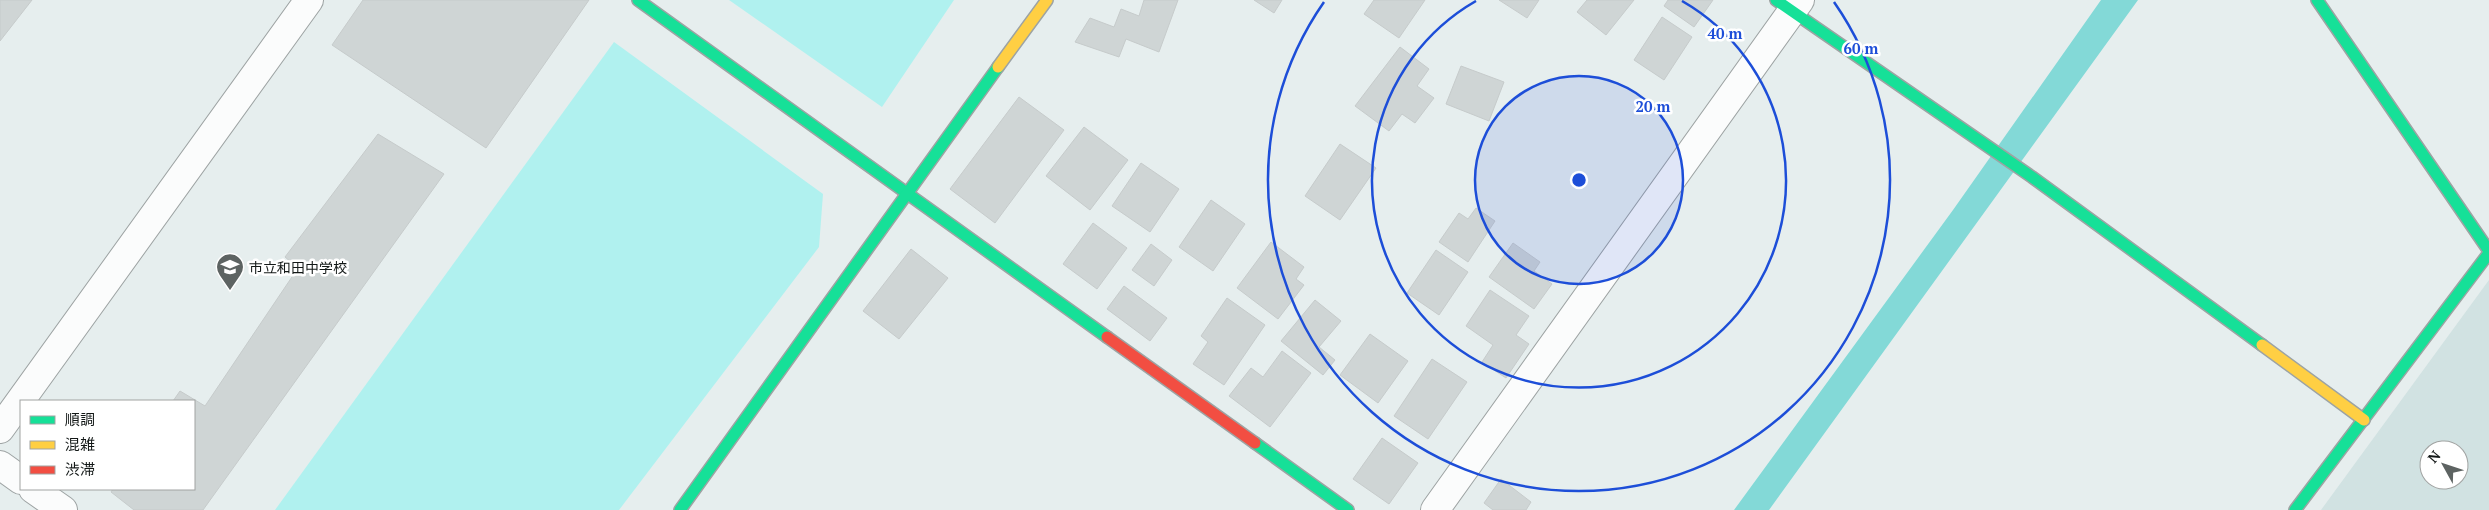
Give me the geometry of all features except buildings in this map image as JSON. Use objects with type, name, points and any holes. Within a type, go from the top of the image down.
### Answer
[{"type":"street","points":[[21,400],[309,0]]},
{"type":"street","points":[[638,0],[907,191],[1348,510]]},
{"type":"street","points":[[680,510],[907,191],[1047,0]]},
{"type":"street","points":[[2295,510],[2489,252],[2317,0]]},
{"type":"street","points":[[1435,510],[1789,3],[2032,177],[2364,420]]},
{"type":"street","points":[[0,429],[20,401]]},
{"type":"street","points":[[0,465],[20,479]]},
{"type":"street","points":[[34,490],[63,510]]},
{"type":"shaded area","points":[[729,0],[954,0],[882,107]]},
{"type":"shaded area","points":[[2101,0],[2138,0],[1769,510],[1734,510],[1953,210]]},
{"type":"shaded area","points":[[614,42],[823,194],[819,247],[619,510],[275,510]]},
{"type":"shaded area","points":[[2489,280],[2489,510],[2321,510]]},
{"type":"traffic: fast","points":[[638,0],[1107,337]]},
{"type":"traffic: fast","points":[[1776,0],[2032,177],[2262,345]]},
{"type":"traffic: fast","points":[[2317,0],[2489,251]]},
{"type":"traffic: fast","points":[[680,510],[998,67]]},
{"type":"traffic: fast","points":[[2295,510],[2489,253]]},
{"type":"traffic: fast","points":[[1255,443],[1348,510]]},
{"type":"traffic: slow","points":[[998,67],[1047,0]]},
{"type":"traffic: slow","points":[[2262,345],[2364,420]]},
{"type":"traffic: jam","points":[[1107,337],[1255,443]]},
{"type":"place","name":"市立和田中学校","points":[[230,291]]}]
